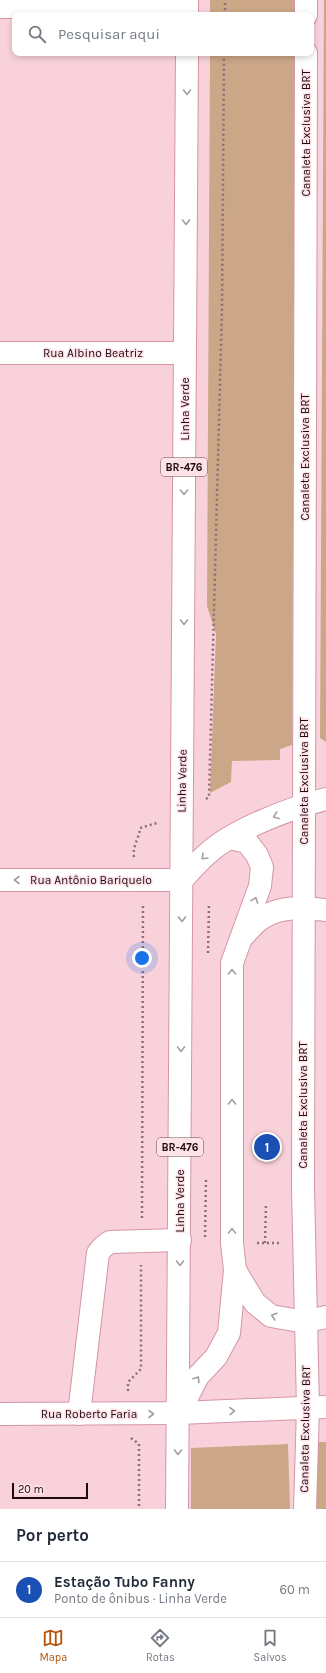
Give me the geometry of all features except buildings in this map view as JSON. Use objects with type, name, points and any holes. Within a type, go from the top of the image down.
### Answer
[{"type":"main road","points":[[306,0],[306,12]]},
{"type":"main road","points":[[0,7],[187,7]]},
{"type":"main road","name":"Linha Verde","points":[[177,1509],[179,1414],[187,56]]},
{"type":"main road","name":"Canaleta Exclusiva BRT","points":[[304,1509],[317,1408],[305,1322],[304,1242],[303,908],[306,56]]},
{"type":"main road","name":"Rua Albino Beatriz","points":[[0,353],[185,353]]},
{"type":"main road","points":[[182,880],[208,853],[230,838],[267,819],[304,805],[326,799]]},
{"type":"main road","points":[[179,1414],[198,1376],[216,1357],[229,1333],[235,1270],[232,1243],[232,963],[260,886],[262,867],[257,855],[247,842],[230,838]]},
{"type":"main road","name":"Rua Antônio Bariquelo","points":[[0,880],[182,880]]},
{"type":"main road","points":[[242,937],[261,918],[279,909],[303,908],[326,910]]},
{"type":"main road","points":[[79,1414],[98,1253],[110,1242],[180,1240]]},
{"type":"main road","points":[[235,1270],[255,1303],[270,1316],[305,1322],[326,1317]]},
{"type":"main road","name":"Rua Roberto Faria","points":[[0,1414],[179,1414],[317,1408]]},
{"type":"path","points":[[225,0],[225,12]]},
{"type":"path","points":[[209,796],[222,309],[224,56]]},
{"type":"path","points":[[133,850],[139,837],[140,828]]},
{"type":"path","points":[[128,1382],[141,1369],[143,905]]},
{"type":"path","points":[[265,1243],[266,1203]]},
{"type":"path","points":[[128,1435],[139,1444],[139,1509]]},
{"type":"shaded area","points":[[210,0],[296,0],[296,12],[210,12]]},
{"type":"shaded area","points":[[324,0],[326,0],[326,742],[320,738]]},
{"type":"shaded area","points":[[210,56],[295,56],[292,745],[280,749],[280,760],[232,761],[231,782],[210,793],[216,634],[207,606]]},
{"type":"shaded area","points":[[317,1442],[326,1442],[326,1509],[317,1509]]},
{"type":"shaded area","points":[[288,1444],[290,1509],[191,1509],[191,1448]]},
{"type":"place","name":"Estação Tubo Fanny","points":[[267,1147]]}]
